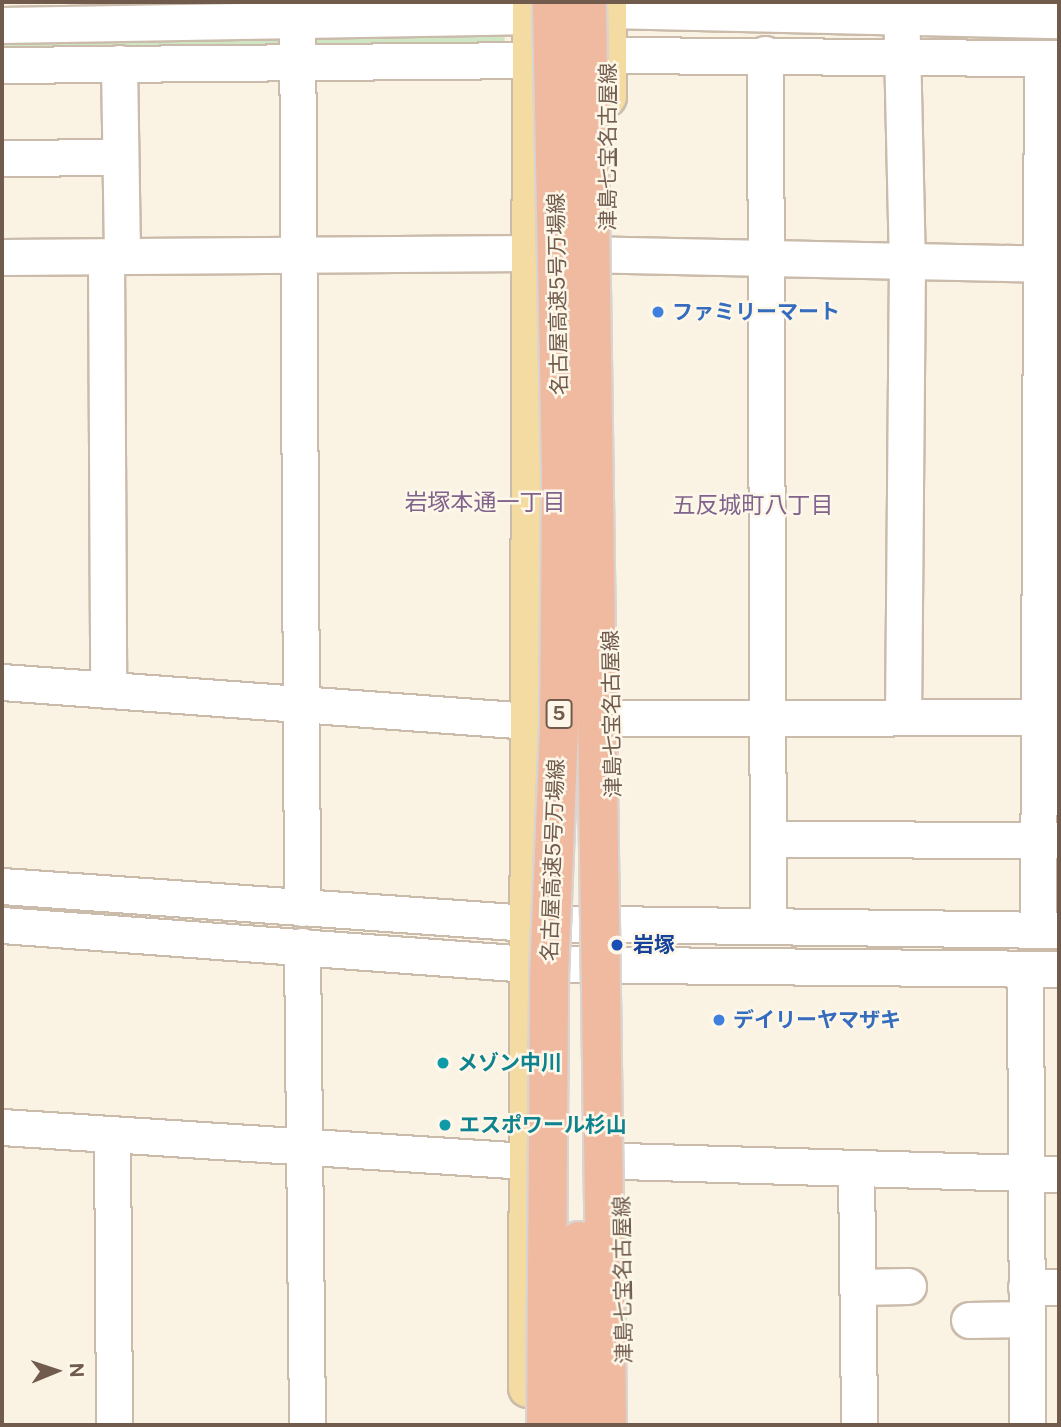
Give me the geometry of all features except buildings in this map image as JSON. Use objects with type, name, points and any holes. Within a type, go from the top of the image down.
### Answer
[{"type":"highway","name":"名古屋高速5号万場線","points":[[576,1422],[603,723],[600,5]]},
{"type":"highway","name":"名古屋高速5号万場線","points":[[539,6],[561,486],[559,723],[549,977],[576,1422]]},
{"type":"main road","name":"津島七宝名古屋線","points":[[600,5],[607,55],[609,257],[603,723],[616,924],[626,1425]]},
{"type":"main road","points":[[528,1425],[533,60],[539,6]]},
{"type":"street","points":[[600,5],[901,10],[1059,20]]},
{"type":"street","points":[[2,24],[297,11],[539,6]]},
{"type":"street","points":[[901,10],[907,262],[903,718]]},
{"type":"street","points":[[297,11],[304,702],[302,908]]},
{"type":"street","points":[[765,54],[768,926]]},
{"type":"street","points":[[2,886],[528,923],[1049,930],[1051,58],[607,55]]},
{"type":"street","points":[[2,65],[297,59],[533,60]]},
{"type":"street","points":[[108,690],[114,256],[120,157],[118,63]]},
{"type":"street","points":[[2,158],[120,157]]},
{"type":"street","points":[[2,257],[298,252],[532,253],[609,257],[1051,264]]},
{"type":"street","points":[[2,682],[304,702],[530,721]]},
{"type":"street","points":[[603,723],[768,718],[1049,717]]},
{"type":"street","points":[[769,839],[1048,840]]},
{"type":"street","points":[[2,925],[528,964],[1059,970]]},
{"type":"street","points":[[302,946],[307,1425]]},
{"type":"street","points":[[1025,970],[1043,1173],[1027,1425]]},
{"type":"street","points":[[2,1127],[305,1144],[527,1161]]},
{"type":"street","points":[[113,1134],[114,1425]]},
{"type":"street","points":[[622,1161],[856,1170],[1043,1173]]},
{"type":"street","points":[[856,1170],[859,1425]]},
{"type":"street","points":[[858,1287],[908,1284]]},
{"type":"street","points":[[969,1320],[1037,1298]]},
{"type":"green space","points":[[504,22],[505,48],[315,47],[314,34]]},
{"type":"green space","points":[[276,28],[283,43],[278,51],[2,57],[2,33]]},
{"type":"place","name":"ファミリーマート","points":[[658,312]]},
{"type":"place","name":"岩塚","points":[[617,945]]},
{"type":"place","name":"デイリーヤマザキ","points":[[719,1020]]},
{"type":"place","name":"メゾン中川","points":[[443,1063]]},
{"type":"place","name":"エスポワール杉山","points":[[445,1125]]},
{"type":"district","name":"岩塚本通一丁目","points":[[485,502]]},
{"type":"district","name":"五反城町八丁目","points":[[753,505]]}]
